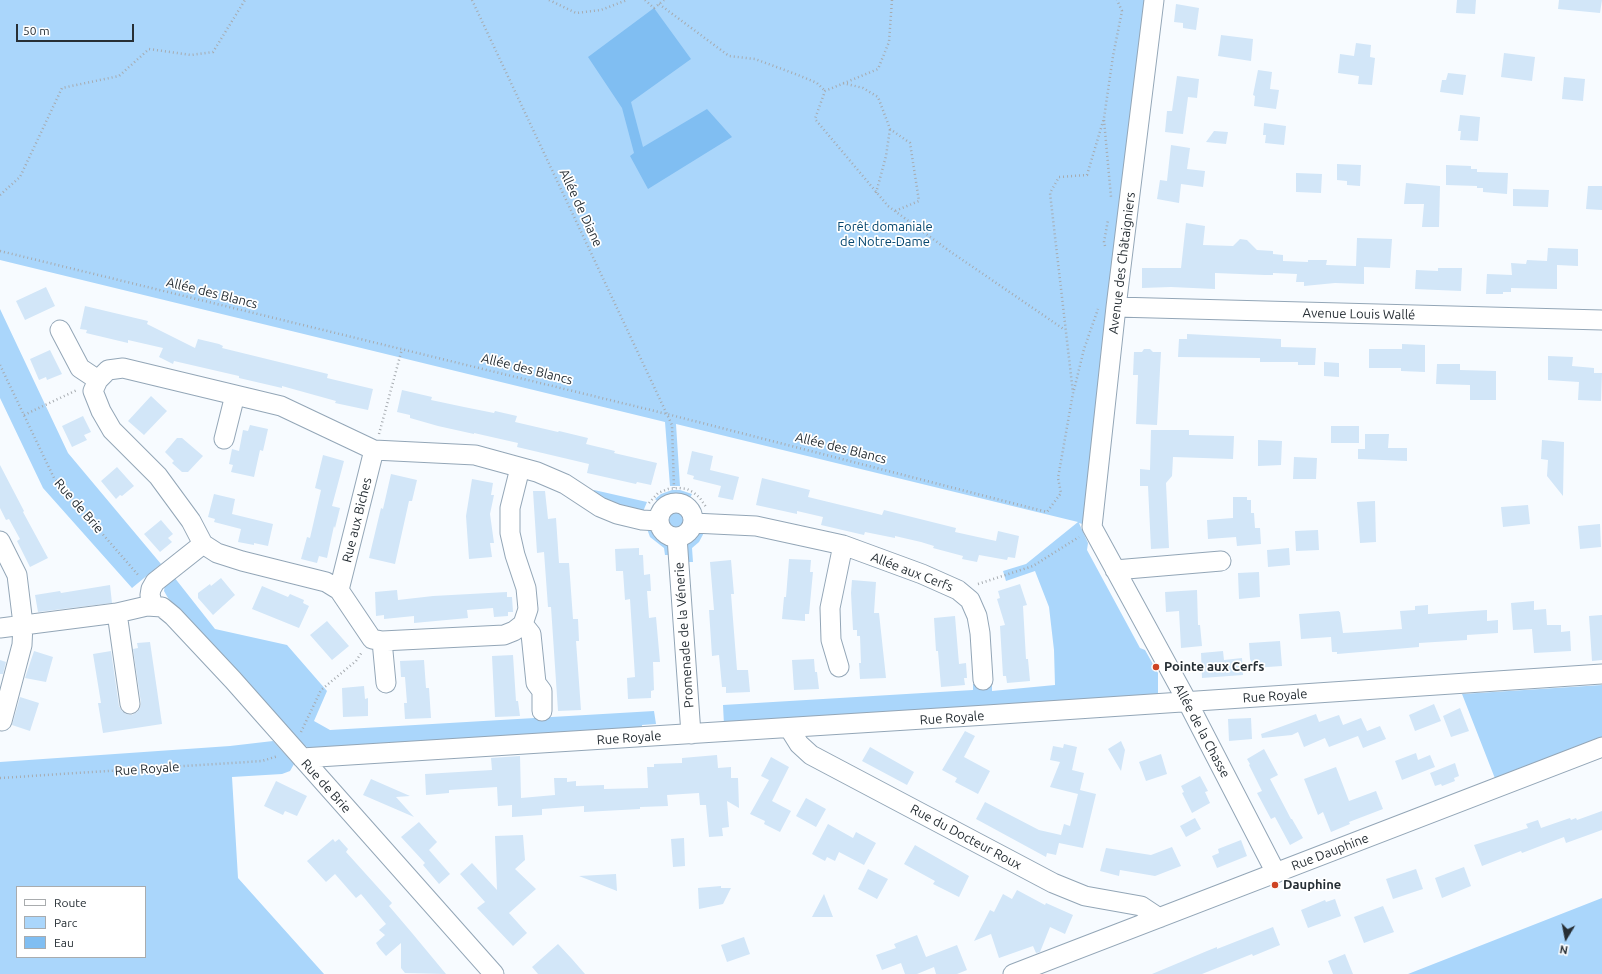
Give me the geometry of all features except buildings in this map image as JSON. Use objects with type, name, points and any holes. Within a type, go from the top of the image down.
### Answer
[{"type":"street","name":"Avenue des Châtaigniers","points":[[1092,527],[1107,306],[1154,0]]},
{"type":"street","name":"Avenue Louis Wallé","points":[[1107,306],[1602,320]]},
{"type":"street","points":[[60,330],[80,368],[96,386],[101,411],[112,430],[158,476],[191,520],[202,544],[217,553],[242,561],[326,582],[339,590],[377,640],[386,683]]},
{"type":"street","points":[[96,386],[108,370],[123,368],[281,406],[374,450],[475,455],[537,472],[565,484],[600,507],[617,514],[651,520],[660,526],[667,534],[677,537],[688,533],[702,523],[693,517],[689,509],[685,506],[675,504],[670,505],[651,520]]},
{"type":"street","points":[[224,439],[235,395]]},
{"type":"street","name":"Rue aux Biches","points":[[339,590],[374,450]]},
{"type":"street","points":[[377,640],[504,634],[514,631],[523,624],[528,609],[526,588],[515,555],[510,533],[510,508],[520,468]]},
{"type":"street","name":"Allée aux Cerfs","points":[[702,523],[756,526],[843,546],[922,574],[958,590],[970,600],[978,616],[984,680]]},
{"type":"street","name":"Allée de la Chasse","points":[[1092,527],[1187,701],[1276,873]]},
{"type":"street","name":"Promenade de la Vénerie","points":[[677,537],[691,734]]},
{"type":"street","points":[[0,540],[17,575],[23,624],[22,645],[2,721]]},
{"type":"street","points":[[0,628],[117,613],[152,598],[155,582],[202,544]]},
{"type":"street","points":[[839,667],[831,640],[830,608],[843,546]]},
{"type":"street","points":[[1115,570],[1221,561]]},
{"type":"street","name":"Rue de Brie","points":[[152,598],[173,616],[494,974]]},
{"type":"street","points":[[117,613],[130,704]]},
{"type":"street","points":[[523,624],[531,634],[536,683],[542,691],[542,711]]},
{"type":"street","name":"Rue Royale","points":[[296,752],[691,734],[1602,674]]},
{"type":"street","name":"Rue du Docteur Roux","points":[[789,728],[799,744],[811,754],[1053,883],[1085,896],[1141,906],[1159,918]]},
{"type":"street","name":"Rue Dauphine","points":[[1013,974],[1602,748]]},
{"type":"path","points":[[0,195],[20,177],[62,88],[119,76],[149,49],[191,55],[213,52],[245,0]]},
{"type":"path","name":"Allée de Diane","points":[[472,0],[672,425],[674,488]]},
{"type":"path","points":[[549,0],[576,13],[601,10],[628,0]]},
{"type":"path","points":[[645,0],[654,8],[664,0]]},
{"type":"path","points":[[892,0],[889,42],[878,69],[826,91],[815,119],[876,193],[894,211],[1065,330]]},
{"type":"path","points":[[1073,393],[1050,193],[1060,177],[1086,175],[1104,118],[1113,56],[1122,11],[1117,0]]},
{"type":"path","points":[[659,4],[729,56],[755,60],[798,75],[817,83],[826,91]]},
{"type":"path","points":[[843,83],[863,88],[878,97],[890,129],[886,156],[876,193]]},
{"type":"path","points":[[1104,118],[1111,199]]},
{"type":"path","points":[[890,129],[910,143],[919,201],[894,211]]},
{"type":"path","points":[[1106,249],[1104,242],[1109,213]]},
{"type":"path","name":"Allée des Blancs","points":[[0,251],[667,414],[1047,512],[1061,493],[1058,478],[1073,393]]},
{"type":"path","points":[[1073,393],[1084,349],[1107,306]]},
{"type":"path","points":[[374,450],[402,349]]},
{"type":"path","name":"Rue de Brie","points":[[0,365],[54,478],[139,575],[138,585],[152,598]]},
{"type":"path","points":[[24,415],[80,389],[96,386]]},
{"type":"path","points":[[651,520],[647,507],[658,493],[674,488],[687,489],[700,498],[705,504],[709,514],[702,523]]},
{"type":"path","points":[[958,590],[1033,566],[1068,545],[1092,527]]},
{"type":"path","points":[[296,752],[298,738],[322,690],[356,661],[377,640]]},
{"type":"path","name":"Rue Royale","points":[[0,778],[262,761],[296,752]]},
{"type":"green space","name":"Forêt domaniale de Notre-Dame","points":[[0,0],[1146,0],[1092,527],[1079,523],[1088,543],[1087,550],[1140,648],[1145,650],[1158,673],[1158,697],[724,725],[723,705],[973,690],[973,684],[992,682],[992,691],[1055,685],[1054,650],[1049,607],[1035,571],[1006,581],[1003,571],[1026,564],[1078,522],[676,424],[680,486],[670,486],[665,422],[0,260]]},
{"type":"green space","points":[[0,309],[68,453],[161,564],[132,588],[43,488],[0,398]]},
{"type":"green space","points":[[594,490],[647,502],[642,514],[621,509],[594,493]]},
{"type":"green space","points":[[672,490],[680,490],[692,494],[689,500],[674,497],[660,503],[655,499],[661,494]]},
{"type":"green space","points":[[673,512],[681,512],[686,517],[684,528],[681,530],[673,530],[668,525],[668,517]]},
{"type":"green space","points":[[646,526],[654,530],[660,538],[668,543],[672,555],[665,555],[664,548],[650,537]]},
{"type":"green space","points":[[699,529],[706,529],[699,542],[692,548],[693,562],[689,562],[686,560],[687,543],[694,538]]},
{"type":"green space","points":[[174,577],[215,629],[287,645],[327,691],[314,721],[330,730],[654,711],[656,724],[642,725],[642,731],[311,749],[301,744],[168,598],[164,591],[165,584]]},
{"type":"green space","points":[[1602,685],[1602,740],[1496,781],[1462,694]]},
{"type":"green space","points":[[273,741],[294,764],[290,771],[282,774],[232,777],[238,878],[324,974],[0,974],[0,762],[230,746]]},
{"type":"green space","points":[[1602,898],[1602,974],[1408,974]]},
{"type":"water","points":[[654,8],[691,59],[631,102],[643,147],[707,109],[732,137],[648,189],[630,156],[634,153],[622,108],[588,57]]},
{"type":"place","name":"Pointe aux Cerfs","points":[[1156,667]]},
{"type":"place","name":"Dauphine","points":[[1275,885]]}]
